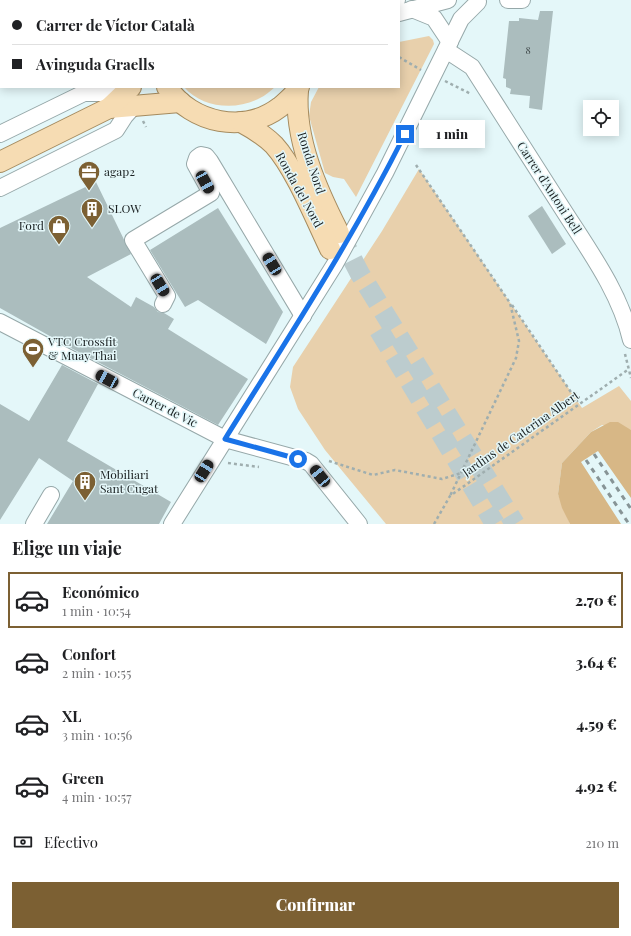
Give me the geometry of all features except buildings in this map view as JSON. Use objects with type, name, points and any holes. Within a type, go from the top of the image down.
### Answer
[{"type":"main road","points":[[168,88],[180,102],[208,119],[223,122],[241,122],[259,119],[274,112],[286,102],[298,88]]},
{"type":"main road","name":"Ronda Nord","points":[[298,88],[297,116],[306,153],[334,241]]},
{"type":"main road","points":[[0,162],[106,101],[180,102]]},
{"type":"main road","name":"Ronda del Nord","points":[[241,122],[259,131],[276,147],[334,241]]},
{"type":"street","points":[[406,11],[448,0]]},
{"type":"street","points":[[508,0],[522,0]]},
{"type":"street","points":[[172,524],[303,316],[385,173],[461,19],[480,1]]},
{"type":"street","points":[[406,11],[434,18],[448,46]]},
{"type":"street","name":"Carrer d'Antoni Bell","points":[[448,46],[472,67],[584,243],[610,285],[628,327],[631,340]]},
{"type":"street","points":[[89,88],[106,101]]},
{"type":"street","points":[[0,134],[84,94],[106,101]]},
{"type":"street","points":[[0,188],[116,130],[134,101]]},
{"type":"street","points":[[163,304],[167,296],[133,240],[211,193],[195,164],[197,158],[201,155],[206,156],[210,161],[303,316]]},
{"type":"street","name":"Carrer de Vic","points":[[0,322],[225,439],[306,460],[311,464],[359,524]]},
{"type":"street","points":[[34,524],[51,495]]},
{"type":"path","points":[[400,58],[410,65],[434,76]]},
{"type":"path","points":[[134,101],[146,127]]},
{"type":"path","points":[[416,165],[579,404]]},
{"type":"path","points":[[450,496],[516,358],[518,341],[510,303]]},
{"type":"path","name":"Jardins de Caterina Albert","points":[[434,524],[450,496],[629,369]]},
{"type":"path","points":[[328,461],[373,475],[395,470],[442,479],[461,473]]},
{"type":"path","points":[[225,465],[228,463],[259,467]]},
{"type":"shaded area","points":[[429,36],[433,40],[434,44],[356,197],[344,179],[333,177],[325,173],[309,116],[311,102],[318,88],[400,88],[400,42]]},
{"type":"shaded area","points":[[185,88],[274,88],[264,96],[251,102],[230,106],[210,103],[191,94]]},
{"type":"shaded area","points":[[419,169],[582,408],[619,386],[631,401],[631,430],[602,425],[591,432],[562,463],[558,494],[570,524],[386,524],[325,450],[298,409],[290,387],[293,367],[382,231]]},
{"type":"shaded area","points":[[610,422],[618,422],[631,430],[631,498],[598,451],[581,462],[621,524],[570,524],[562,508],[558,494],[562,463],[591,432]]},
{"type":"tunnel","points":[[339,233],[360,274],[515,524]]},
{"type":"tunnel","points":[[379,330],[495,524]]},
{"type":"railway","points":[[594,454],[631,509]]},
{"type":"railway","points":[[586,460],[629,524]]},
{"type":"place","name":"agap2","points":[[89,192]]},
{"type":"place","name":"SLOW","points":[[92,228]]},
{"type":"place","name":"Ford","points":[[59,246]]},
{"type":"place","name":"VTC Crossfit & Muay Thai","points":[[33,368]]},
{"type":"place","name":"Mobiliari Sant Cugat","points":[[85,502]]},
{"type":"route","points":[[298,459],[225,439],[329,273],[405,134]]}]
